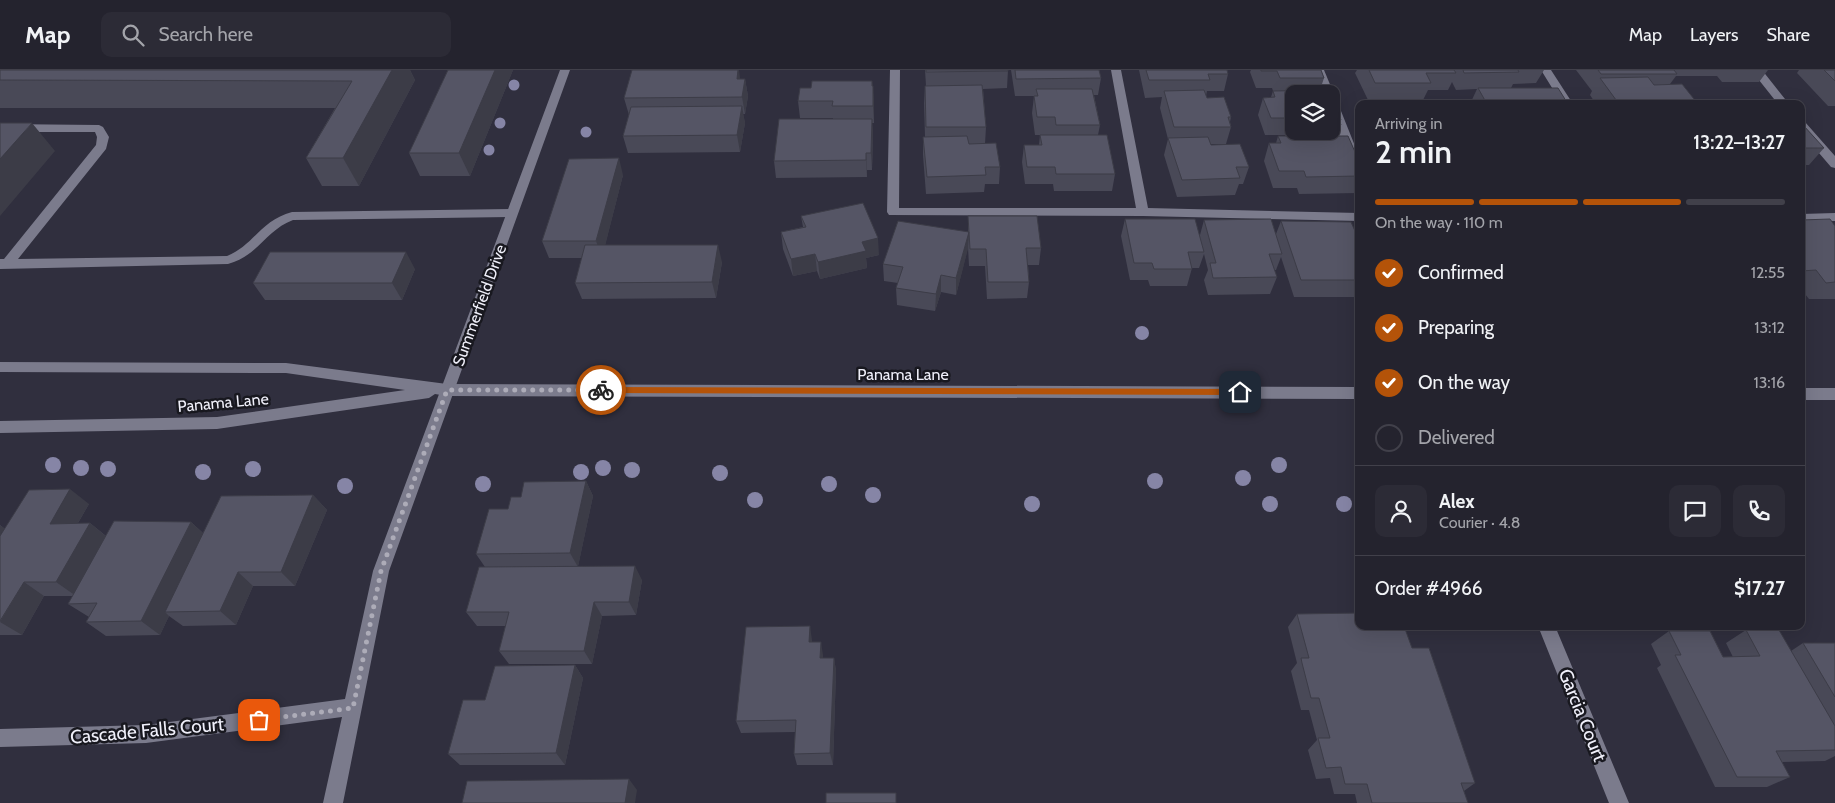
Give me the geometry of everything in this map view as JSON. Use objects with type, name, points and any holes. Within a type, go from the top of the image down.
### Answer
[{"type":"main road","name":"Summerfield Drive","points":[[333,803],[381,571],[565,70]]},
{"type":"main road","points":[[895,70],[893,212],[1142,212],[1355,217]]},
{"type":"main road","points":[[1116,70],[1142,212]]},
{"type":"main road","points":[[1319,70],[1325,85]]},
{"type":"main road","points":[[1546,70],[1565,100]]},
{"type":"main road","points":[[1756,70],[1781,100]]},
{"type":"main road","points":[[1340,124],[1355,161]]},
{"type":"main road","points":[[0,128],[99,129],[103,137],[102,146],[3,264]]},
{"type":"main road","points":[[1805,129],[1835,164]]},
{"type":"main road","points":[[3,264],[228,260],[246,253],[268,228],[281,219],[292,216],[512,214]]},
{"type":"main road","points":[[1805,218],[1835,217]]},
{"type":"main road","name":"Panama Lane","points":[[0,367],[286,368],[447,390],[1355,393]]},
{"type":"main road","name":"Panama Lane","points":[[0,427],[218,423],[447,390]]},
{"type":"main road","points":[[1805,394],[1835,394]]},
{"type":"main road","name":"Garcia Court","points":[[1548,630],[1619,803]]},
{"type":"main road","name":"Cascade Falls Court","points":[[0,738],[146,734],[353,708]]},
{"type":"building","points":[[0,70],[392,70],[343,158],[306,158],[352,81],[0,80]]},
{"type":"building","points":[[448,70],[495,70],[459,153],[409,153]]},
{"type":"building","points":[[632,70],[738,70],[737,79],[745,79],[742,97],[624,98]]},
{"type":"building","points":[[926,70],[1008,70],[1008,71],[926,72]]},
{"type":"building","points":[[1015,70],[1099,70],[1101,78],[1016,79]]},
{"type":"building","points":[[1146,70],[1227,70],[1228,74],[1208,74],[1210,80],[1149,80]]},
{"type":"building","points":[[1261,70],[1321,70],[1324,78],[1280,78],[1277,71]]},
{"type":"building","points":[[1369,70],[1454,70],[1456,73],[1426,73],[1431,83],[1375,83]]},
{"type":"building","points":[[1463,70],[1518,70],[1519,72],[1464,73]]},
{"type":"building","points":[[1598,70],[1674,70],[1677,74],[1601,74]]},
{"type":"building","points":[[1824,70],[1835,70],[1835,81]]},
{"type":"building","points":[[1648,77],[1654,85],[1682,84],[1695,100],[1616,100],[1600,78]]},
{"type":"building","points":[[812,81],[872,81],[873,106],[832,106],[833,101],[798,101],[800,88],[811,88]]},
{"type":"building","points":[[982,85],[986,127],[926,127],[925,86]]},
{"type":"building","points":[[1478,88],[1558,88],[1566,100],[1485,100]]},
{"type":"building","points":[[1036,89],[1092,89],[1100,125],[1056,125],[1055,117],[1037,117],[1034,96],[1038,96]]},
{"type":"building","points":[[1204,90],[1207,98],[1224,97],[1231,117],[1228,117],[1231,127],[1174,127],[1164,91]]},
{"type":"building","points":[[1273,91],[1285,91],[1285,118],[1271,118],[1263,98],[1275,97]]},
{"type":"building","points":[[742,106],[737,135],[623,136],[631,107]]},
{"type":"building","points":[[779,119],[872,119],[871,153],[866,153],[866,160],[774,161]]},
{"type":"building","points":[[0,123],[32,123],[0,159]]},
{"type":"building","points":[[1805,127],[1824,148],[1805,148]]},
{"type":"building","points":[[1040,135],[1107,135],[1115,174],[1056,174],[1055,167],[1027,167],[1024,145],[1042,145]]},
{"type":"building","points":[[967,136],[969,144],[996,143],[1000,167],[985,167],[986,175],[927,177],[923,137]]},
{"type":"building","points":[[1278,136],[1285,136],[1285,140],[1340,140],[1340,136],[1348,136],[1355,152],[1355,176],[1306,177],[1304,171],[1279,171],[1269,143],[1281,143]]},
{"type":"building","points":[[1208,137],[1211,145],[1240,144],[1249,167],[1236,167],[1240,178],[1182,180],[1168,138]]},
{"type":"building","points":[[619,158],[596,241],[542,241],[569,159]]},
{"type":"building","points":[[863,203],[878,238],[862,242],[866,251],[818,262],[815,254],[791,259],[781,232],[806,227],[801,216]]},
{"type":"building","points":[[968,216],[1037,216],[1041,248],[1026,248],[1029,282],[988,282],[986,249],[970,249]]},
{"type":"building","points":[[1125,219],[1195,219],[1204,252],[1188,252],[1192,269],[1154,269],[1152,263],[1134,263]]},
{"type":"building","points":[[1271,219],[1282,254],[1269,254],[1277,277],[1213,278],[1210,263],[1216,263],[1204,220]]},
{"type":"building","points":[[1830,219],[1835,226],[1835,282],[1826,283],[1816,270],[1805,271],[1805,220]]},
{"type":"building","points":[[898,221],[969,232],[956,278],[941,275],[936,294],[896,288],[903,267],[883,264]]},
{"type":"building","points":[[1281,221],[1351,222],[1355,231],[1355,280],[1301,280]]},
{"type":"building","points":[[585,245],[718,245],[712,282],[575,283]]},
{"type":"building","points":[[270,252],[406,252],[392,283],[253,283]]},
{"type":"building","points":[[586,481],[570,553],[476,554],[489,509],[508,509],[511,497],[521,497],[524,482]]},
{"type":"building","points":[[70,489],[50,524],[90,523],[56,582],[24,582],[0,621],[0,536],[29,490]]},
{"type":"building","points":[[313,495],[281,572],[238,572],[220,611],[165,612],[221,496]]},
{"type":"building","points":[[114,521],[191,522],[141,621],[86,622],[97,603],[68,604]]},
{"type":"building","points":[[635,566],[629,602],[594,602],[584,651],[499,651],[509,612],[466,612],[479,567]]},
{"type":"building","points":[[1355,613],[1355,630],[1405,630],[1412,648],[1429,648],[1475,783],[1461,783],[1468,803],[1372,803],[1367,784],[1345,784],[1341,767],[1326,768],[1318,738],[1330,738],[1319,698],[1311,698],[1301,658],[1309,658],[1297,614]]},
{"type":"building","points":[[810,626],[809,642],[821,642],[820,658],[834,658],[830,753],[794,754],[796,720],[736,721],[746,627]]},
{"type":"building","points":[[1746,630],[1779,630],[1835,726],[1835,750],[1776,751],[1790,777],[1737,777],[1675,655],[1681,655],[1669,631],[1710,631],[1723,657],[1760,656]]},
{"type":"building","points":[[1803,643],[1835,643],[1835,697]]},
{"type":"building","points":[[575,665],[556,753],[448,754],[463,700],[485,700],[495,666]]},
{"type":"building","points":[[629,779],[625,803],[462,803],[467,781]]},
{"type":"building","points":[[826,793],[896,793],[896,803],[826,803]]},
{"type":"way so far","points":[[259,720],[353,708],[381,571],[447,390],[601,390]]},
{"type":"route","points":[[601,390],[1240,392]]}]
